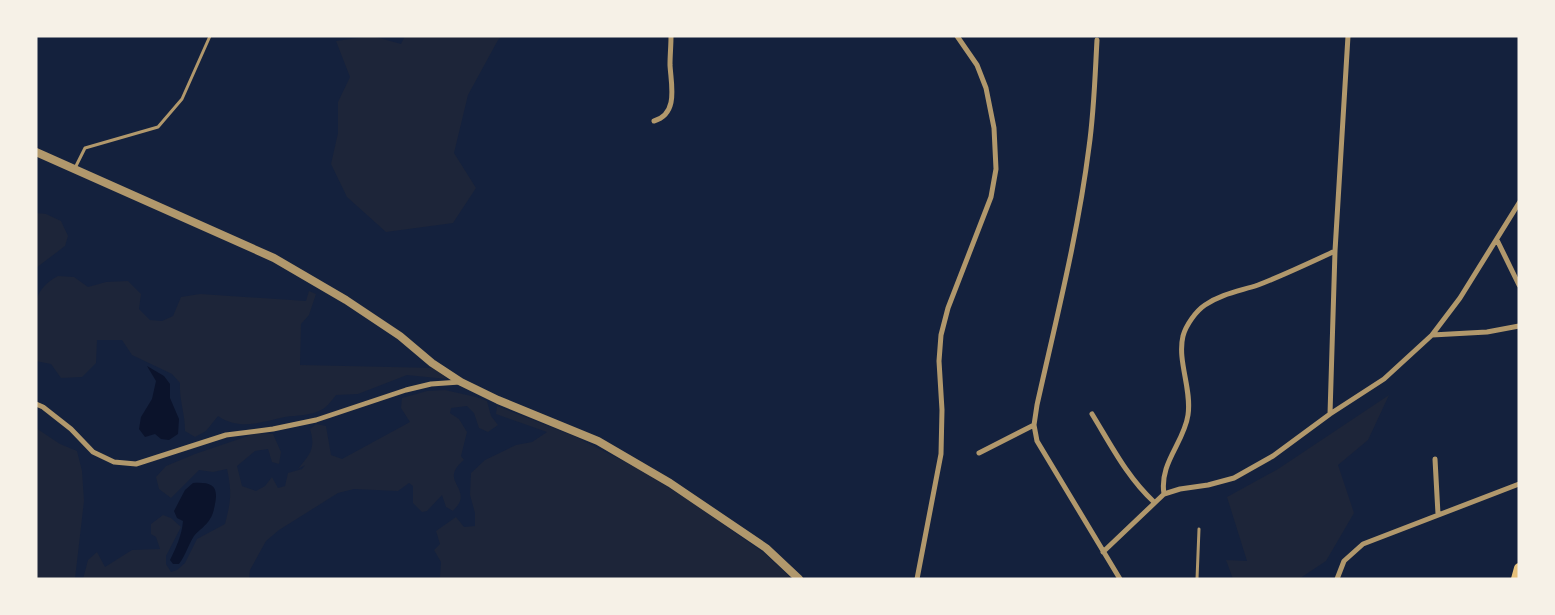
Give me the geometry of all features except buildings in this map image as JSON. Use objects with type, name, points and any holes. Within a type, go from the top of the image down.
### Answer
[{"type":"main road","points":[[1516,579],[1519,568]]},
{"type":"street","points":[[654,121],[661,119],[667,114],[671,104],[670,64],[672,36]]},
{"type":"street","points":[[917,579],[941,454],[940,335],[948,308],[991,197],[996,169],[994,128],[986,88],[977,65],[957,36]]},
{"type":"street","points":[[1330,414],[1334,251],[1348,36]]},
{"type":"street","points":[[1097,40],[1089,148],[1070,252],[1034,425],[1037,441],[1120,579]]},
{"type":"street","points":[[36,152],[274,258],[346,300],[400,336],[432,363],[461,382],[498,400],[598,441],[670,483],[766,548],[799,579]]},
{"type":"street","points":[[1103,552],[1164,494],[1234,478],[1273,456],[1330,414],[1384,379],[1432,335],[1460,298],[1519,202]]},
{"type":"street","points":[[1497,240],[1519,285]]},
{"type":"street","points":[[1164,494],[1164,474],[1188,417],[1189,402],[1182,351],[1183,336],[1188,324],[1203,306],[1218,296],[1256,285],[1334,251]]},
{"type":"street","points":[[1432,335],[1487,332],[1519,326]]},
{"type":"street","points":[[36,404],[44,407],[71,429],[93,452],[114,462],[136,464],[226,435],[273,429],[316,420],[406,390],[431,384],[461,382]]},
{"type":"street","points":[[1092,414],[1140,490],[1154,502]]},
{"type":"street","points":[[979,453],[1034,425]]},
{"type":"street","points":[[1435,459],[1438,514]]},
{"type":"street","points":[[1338,579],[1344,561],[1362,544],[1519,484]]},
{"type":"lane","points":[[75,169],[85,148],[158,127],[182,99],[210,36]]},
{"type":"lane","points":[[1198,579],[1199,529]]},
{"type":"shaded area","points":[[372,36],[401,44],[405,36],[502,36],[468,95],[454,153],[476,188],[453,223],[386,232],[347,197],[331,164],[338,133],[338,102],[350,77],[336,41]]},
{"type":"shaded area","points":[[36,213],[46,214],[61,221],[68,236],[65,246],[36,268]]},
{"type":"shaded area","points":[[58,276],[74,277],[88,287],[106,282],[128,281],[141,294],[139,309],[150,320],[162,321],[173,316],[181,297],[200,294],[306,301],[309,291],[316,294],[309,315],[301,324],[300,365],[436,368],[447,379],[407,375],[358,394],[336,395],[325,408],[314,413],[259,423],[234,423],[218,416],[206,431],[195,437],[185,431],[180,383],[172,374],[132,355],[122,340],[97,340],[96,363],[82,377],[61,378],[51,364],[36,361],[36,302],[44,286]]},
{"type":"shaded area","points":[[147,366],[164,376],[170,384],[170,398],[179,419],[178,434],[169,440],[161,439],[155,434],[145,437],[139,429],[141,417],[152,399],[156,381]]},
{"type":"shaded area","points":[[445,390],[487,401],[491,416],[498,425],[488,432],[479,428],[474,413],[467,406],[451,408],[450,413],[459,419],[467,432],[461,456],[464,460],[454,472],[455,482],[461,495],[453,511],[446,507],[442,495],[427,511],[422,512],[413,503],[413,486],[409,483],[398,491],[354,489],[338,493],[279,530],[266,541],[250,570],[249,579],[83,579],[88,560],[97,552],[105,567],[132,550],[160,549],[156,537],[151,534],[151,524],[163,515],[171,518],[181,527],[166,556],[166,564],[171,572],[177,570],[185,563],[197,539],[225,524],[230,497],[227,469],[213,472],[199,470],[171,498],[159,489],[156,477],[166,466],[257,433],[273,434],[281,452],[279,464],[272,462],[268,449],[255,451],[237,466],[242,486],[256,491],[265,486],[272,477],[278,488],[285,486],[288,473],[302,469],[305,465],[298,469],[311,451],[312,436],[310,429],[316,424],[326,426],[331,455],[342,459],[410,422],[401,408],[402,398],[427,391]]},
{"type":"shaded area","points":[[1389,395],[1368,440],[1338,465],[1354,513],[1326,561],[1299,579],[1233,579],[1226,560],[1247,561],[1227,497],[1278,469]]},
{"type":"shaded area","points":[[497,406],[574,436],[637,468],[687,499],[764,553],[792,579],[438,579],[440,577],[441,562],[434,550],[440,544],[436,531],[456,517],[464,527],[475,526],[475,513],[470,495],[471,473],[485,460],[516,445],[532,442],[547,432],[496,414]]},
{"type":"shaded area","points":[[36,428],[60,444],[77,451],[82,471],[84,501],[75,579],[36,579]]},
{"type":"shaded area","points":[[193,483],[209,484],[215,489],[214,510],[212,516],[194,536],[179,564],[173,564],[170,560],[180,536],[183,521],[177,518],[174,511],[185,490]]}]
